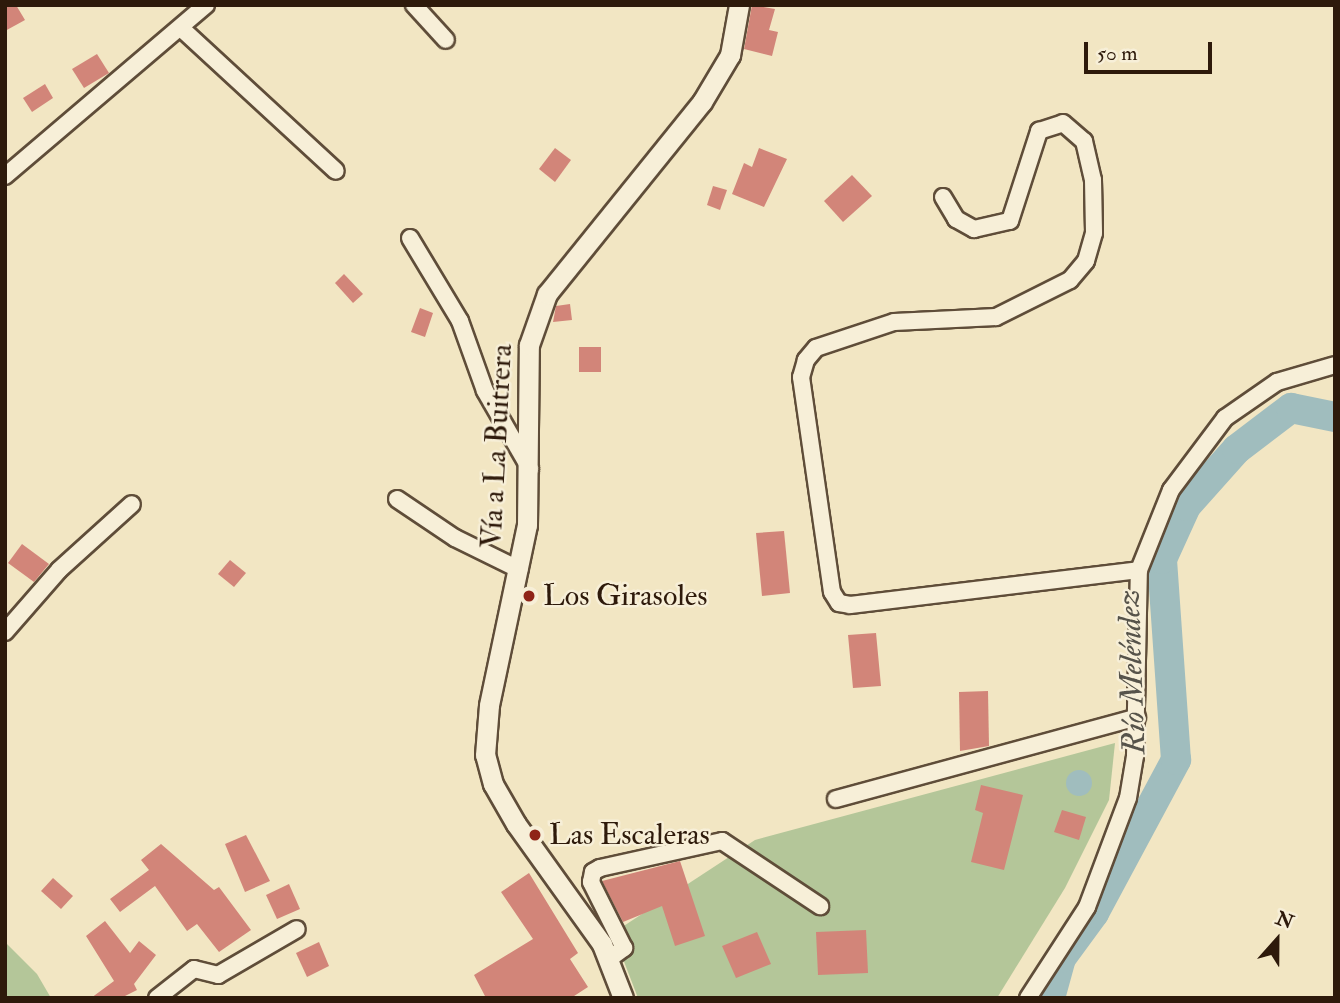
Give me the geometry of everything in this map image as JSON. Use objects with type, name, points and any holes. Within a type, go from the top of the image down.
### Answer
[{"type":"street","points":[[5,176],[182,29],[206,5]]},
{"type":"street","points":[[414,5],[446,40]]},
{"type":"street","name":"Vía a La Buitrera","points":[[623,998],[609,959],[516,824],[493,783],[485,755],[489,705],[520,570],[530,469],[527,371],[535,316],[547,294],[702,102],[730,55],[739,5]]},
{"type":"street","points":[[182,29],[336,171]]},
{"type":"street","points":[[943,197],[956,219],[974,229],[1010,222],[1039,131],[1063,123],[1084,141],[1093,180],[1094,233],[1086,261],[1070,280],[996,317],[894,322],[816,348],[806,360],[800,377],[832,592],[839,603],[850,605],[1139,570]]},
{"type":"street","points":[[410,237],[460,321],[485,391],[530,469]]},
{"type":"street","points":[[1028,998],[1087,907],[1128,798],[1137,717],[1139,570],[1171,490],[1225,418],[1277,382],[1335,365]]},
{"type":"street","points":[[397,499],[454,538],[520,570]]},
{"type":"street","points":[[5,632],[59,570],[132,504]]},
{"type":"street","points":[[836,799],[1137,717]]},
{"type":"street","points":[[609,959],[624,948],[592,882],[593,872],[650,855],[722,841],[820,906]]},
{"type":"street","points":[[157,998],[194,969],[218,975],[297,929]]},
{"type":"green space","points":[[1115,743],[1109,800],[1065,888],[997,998],[638,998],[613,933],[755,840]]},
{"type":"green space","points":[[5,942],[37,974],[51,998],[5,998]]},
{"type":"water","points":[[1079,770],[1088,774],[1092,783],[1088,792],[1079,796],[1070,792],[1066,783],[1070,774]]},
{"type":"building","points":[[5,5],[16,5],[25,20],[5,31]]},
{"type":"building","points":[[752,5],[775,9],[769,30],[778,32],[772,56],[744,49]]},
{"type":"building","points":[[97,54],[109,73],[84,88],[72,69]]},
{"type":"building","points":[[45,84],[53,98],[32,112],[23,98]]},
{"type":"building","points":[[555,148],[571,160],[555,182],[539,169]]},
{"type":"building","points":[[759,148],[787,159],[764,207],[732,194],[744,163],[752,167]]},
{"type":"building","points":[[852,175],[872,196],[843,222],[824,201]]},
{"type":"building","points":[[713,186],[727,190],[720,210],[707,205]]},
{"type":"building","points":[[344,274],[363,294],[353,303],[335,283]]},
{"type":"building","points":[[570,304],[572,320],[553,322],[556,306]]},
{"type":"building","points":[[420,308],[433,313],[425,337],[411,332]]},
{"type":"building","points":[[579,347],[601,347],[601,372],[579,372]]},
{"type":"building","points":[[784,531],[790,593],[762,596],[756,533]]},
{"type":"building","points":[[22,544],[49,564],[34,582],[8,563]]},
{"type":"building","points":[[230,560],[246,573],[234,587],[218,574]]},
{"type":"building","points":[[876,633],[881,686],[853,688],[848,635]]},
{"type":"building","points":[[988,691],[989,746],[960,751],[959,692]]},
{"type":"building","points":[[981,785],[1023,795],[1004,870],[971,862],[983,813],[975,810]]},
{"type":"building","points":[[1062,810],[1086,817],[1079,840],[1054,832]]},
{"type":"building","points":[[246,835],[270,881],[245,892],[225,844]]},
{"type":"building","points":[[161,844],[214,890],[219,887],[251,930],[219,952],[197,924],[187,931],[155,886],[120,912],[110,899],[149,870],[141,860]]},
{"type":"building","points":[[680,861],[705,936],[675,946],[662,906],[623,922],[602,881]]},
{"type":"building","points":[[529,873],[578,953],[570,959],[588,987],[571,998],[486,998],[474,975],[533,939],[501,892]]},
{"type":"building","points":[[53,878],[73,896],[61,909],[41,891]]},
{"type":"building","points":[[289,884],[300,909],[277,919],[266,895]]},
{"type":"building","points":[[105,921],[130,953],[139,941],[156,955],[134,984],[137,990],[121,998],[91,998],[114,981],[86,936]]},
{"type":"building","points":[[866,930],[868,973],[818,975],[816,932]]},
{"type":"building","points":[[757,932],[771,964],[736,978],[722,946]]},
{"type":"building","points":[[319,942],[329,966],[307,977],[296,953]]},
{"type":"waterway","name":"Río Meléndez","points":[[1050,998],[1061,958],[1094,913],[1176,760],[1162,559],[1186,506],[1237,449],[1291,408],[1335,417]]},
{"type":"place","name":"Los Girasoles","points":[[529,596]]},
{"type":"place","name":"Las Escaleras","points":[[535,835]]}]
